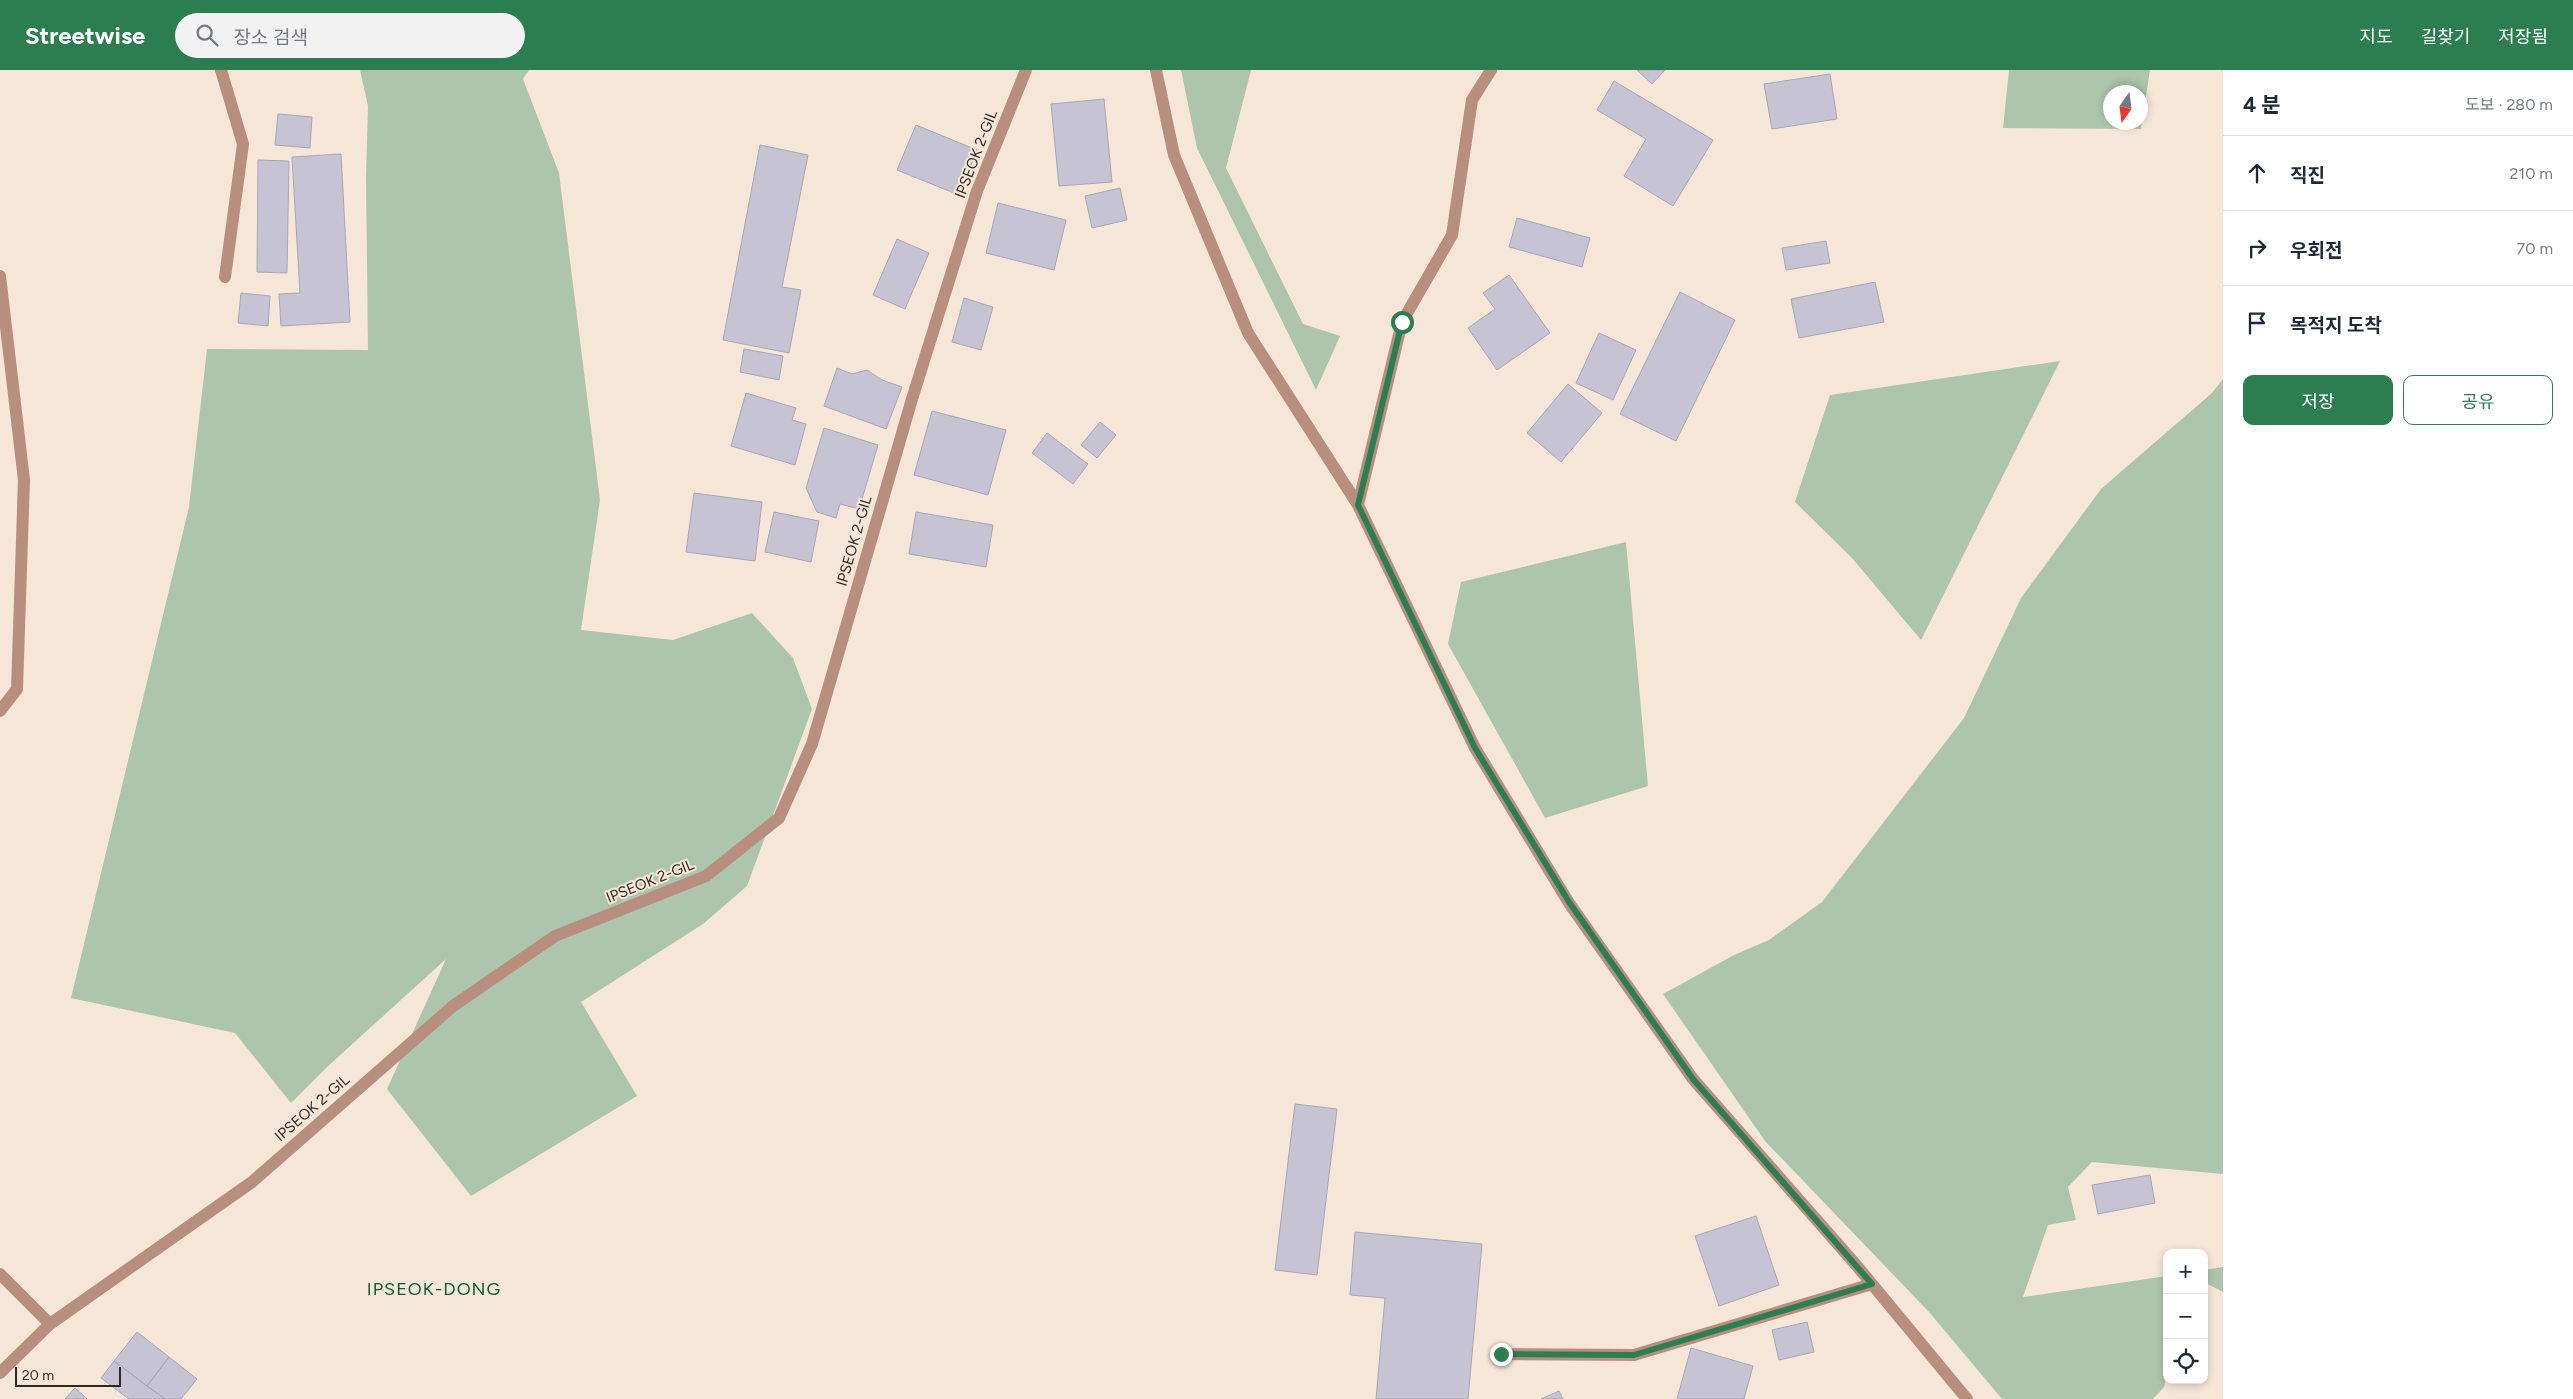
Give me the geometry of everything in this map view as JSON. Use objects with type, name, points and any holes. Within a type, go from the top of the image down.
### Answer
[{"type":"street","points":[[221,70],[243,144],[225,277]]},
{"type":"street","name":"IPSEOK 2-GIL","points":[[0,1373],[50,1324],[252,1182],[453,1006],[555,936],[706,876],[779,818],[812,744],[912,399],[972,210],[1026,70]]},
{"type":"street","points":[[1156,70],[1174,155],[1248,333],[1358,505],[1475,748],[1569,902],[1693,1079],[1872,1284],[1967,1399]]},
{"type":"street","points":[[1358,505],[1402,322],[1452,235],[1472,100],[1491,70]]},
{"type":"street","points":[[0,276],[24,480],[17,689],[0,711]]},
{"type":"street","points":[[0,1274],[50,1324]]},
{"type":"street","points":[[1501,1354],[1634,1355],[1872,1284]]},
{"type":"green space","points":[[360,70],[529,70],[523,79],[559,173],[600,500],[581,630],[673,640],[752,613],[793,658],[812,709],[747,886],[703,924],[581,1002],[637,1096],[471,1196],[387,1089],[446,959],[327,1067],[291,1103],[235,1033],[71,998],[189,507],[207,349],[368,350],[366,176],[368,106]]},
{"type":"green space","points":[[1181,70],[1251,70],[1226,168],[1303,324],[1340,336],[1316,390],[1197,148]]},
{"type":"green space","points":[[2009,70],[2150,70],[2148,85],[2103,85],[2103,129],[2003,128]]},
{"type":"green space","points":[[2060,361],[1921,640],[1852,558],[1795,502],[1830,395]]},
{"type":"green space","points":[[2223,379],[2223,1174],[2092,1162],[2068,1187],[2076,1220],[2048,1225],[2023,1297],[2163,1277],[2163,1384],[2165,1384],[2153,1399],[2002,1399],[1929,1312],[1765,1141],[1663,994],[1734,955],[1769,940],[1822,902],[1964,718],[2021,598],[2101,489],[2212,393]]},
{"type":"green space","points":[[1626,542],[1648,786],[1545,818],[1448,644],[1461,582]]},
{"type":"green space","points":[[2223,1267],[2223,1292],[2208,1284],[2208,1269]]},
{"type":"building","points":[[1637,70],[1665,70],[1652,84]]},
{"type":"building","points":[[1830,74],[1837,119],[1772,129],[1764,84]]},
{"type":"building","points":[[1614,81],[1713,140],[1673,206],[1624,176],[1646,139],[1597,110]]},
{"type":"building","points":[[1104,99],[1112,182],[1059,186],[1051,104]]},
{"type":"building","points":[[278,114],[312,117],[310,148],[275,145]]},
{"type":"building","points":[[916,125],[977,150],[959,195],[897,170]]},
{"type":"building","points":[[760,145],[808,155],[782,287],[801,290],[789,353],[723,340]]},
{"type":"building","points":[[341,154],[350,322],[281,326],[279,294],[300,293],[292,157]]},
{"type":"building","points":[[258,160],[289,161],[287,273],[257,272]]},
{"type":"building","points":[[1120,188],[1127,220],[1092,228],[1085,196]]},
{"type":"building","points":[[998,203],[1066,220],[1054,270],[986,253]]},
{"type":"building","points":[[1517,218],[1590,238],[1582,267],[1509,247]]},
{"type":"building","points":[[897,239],[929,253],[905,309],[873,295]]},
{"type":"building","points":[[1826,241],[1830,263],[1786,270],[1782,248]]},
{"type":"building","points":[[1509,275],[1550,333],[1497,370],[1468,328],[1495,309],[1483,293]]},
{"type":"building","points":[[1875,282],[1884,322],[1799,338],[1791,299]]},
{"type":"building","points":[[1680,292],[1735,320],[1676,441],[1620,414]]},
{"type":"building","points":[[241,293],[270,296],[268,326],[238,323]]},
{"type":"building","points":[[964,298],[993,307],[981,350],[952,342]]},
{"type":"building","points":[[1599,333],[1636,350],[1613,400],[1576,383]]},
{"type":"building","points":[[744,349],[783,356],[779,380],[740,372]]},
{"type":"building","points":[[837,368],[852,374],[867,370],[882,380],[902,387],[886,429],[824,406]]},
{"type":"building","points":[[1568,384],[1602,413],[1561,462],[1527,433]]},
{"type":"building","points":[[746,393],[796,408],[792,420],[806,424],[795,465],[731,446]]},
{"type":"building","points":[[932,411],[1006,430],[988,495],[914,475]]},
{"type":"building","points":[[1100,422],[1116,435],[1097,458],[1081,445]]},
{"type":"building","points":[[824,428],[878,445],[859,509],[840,504],[836,518],[817,512],[806,488]]},
{"type":"building","points":[[1047,433],[1088,464],[1073,484],[1032,453]]},
{"type":"building","points":[[694,493],[762,502],[755,561],[686,552]]},
{"type":"building","points":[[774,512],[819,521],[811,562],[765,552]]},
{"type":"building","points":[[916,512],[993,525],[986,567],[909,554]]},
{"type":"building","points":[[1295,1104],[1337,1109],[1317,1275],[1275,1270]]},
{"type":"building","points":[[2150,1175],[2155,1203],[2098,1214],[2092,1185]]},
{"type":"building","points":[[1756,1216],[1779,1285],[1719,1306],[1695,1236]]},
{"type":"building","points":[[1355,1232],[1482,1244],[1468,1399],[1376,1399],[1385,1298],[1350,1295]]},
{"type":"building","points":[[1807,1322],[1814,1352],[1779,1360],[1772,1330]]},
{"type":"building","points":[[137,1332],[169,1357],[147,1386],[114,1361]]},
{"type":"building","points":[[1691,1348],[1753,1366],[1744,1399],[1677,1399]]},
{"type":"building","points":[[169,1357],[197,1379],[181,1399],[165,1399],[147,1386]]},
{"type":"building","points":[[114,1361],[165,1399],[129,1399],[101,1378]]},
{"type":"building","points":[[75,1388],[87,1399],[65,1399]]},
{"type":"building","points":[[1559,1391],[1563,1399],[1541,1399]]},
{"type":"district","name":"IPSEOK-DONG","points":[[434,1289]]},
{"type":"route","points":[[1402,322],[1358,505],[1475,748],[1569,902],[1693,1079],[1872,1284],[1634,1355],[1501,1354]]}]
